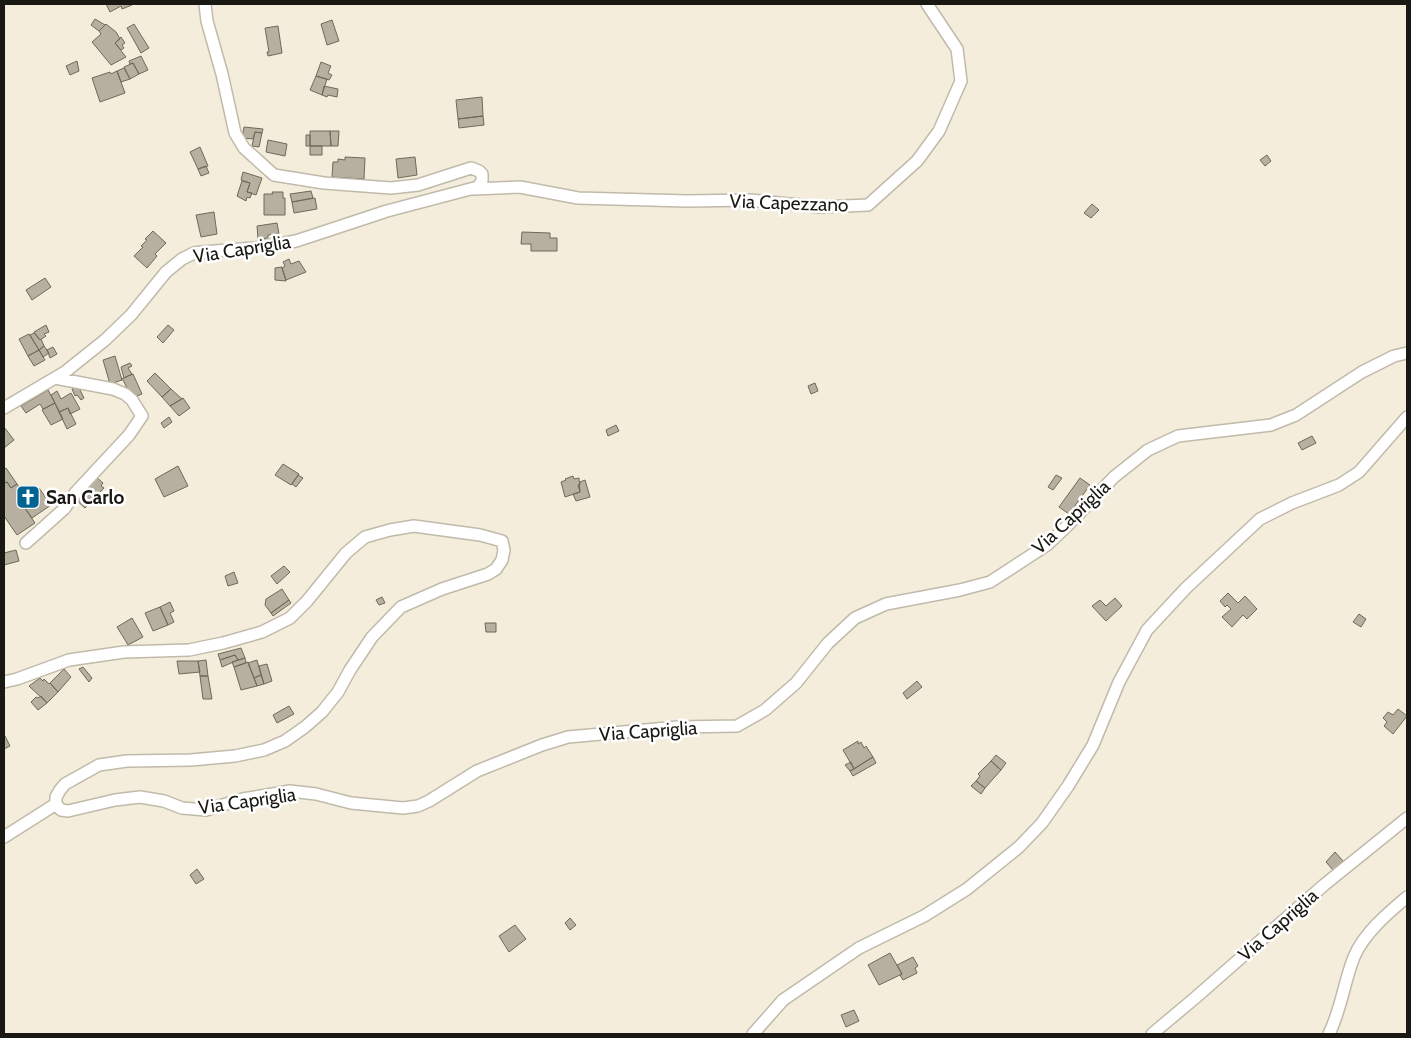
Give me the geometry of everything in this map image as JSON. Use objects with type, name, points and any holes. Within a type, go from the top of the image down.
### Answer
[{"type":"street","points":[[205,4],[207,21],[222,74],[235,133],[244,148],[274,175],[324,183],[391,188],[418,185],[471,168],[482,174],[482,181],[478,186],[469,190]]},
{"type":"street","name":"Via Capezzano","points":[[469,190],[520,187],[578,198],[687,201],[750,200],[821,207],[868,204],[917,161],[939,131],[961,80],[957,49],[927,4]]},
{"type":"street","name":"Via Capriglia","points":[[4,408],[72,367],[105,340],[131,315],[166,272],[188,256],[202,252],[254,248],[296,241],[387,211],[469,190]]},
{"type":"street","name":"Via Capriglia","points":[[56,804],[61,810],[68,811],[115,800],[140,798],[164,801],[182,808],[206,810],[243,799],[290,791],[316,794],[351,803],[403,808],[418,806],[477,771],[542,745],[568,737],[678,727],[737,726],[765,710],[796,683],[828,643],[855,618],[886,604],[960,590],[990,582],[1047,545],[1114,477],[1148,450],[1178,436],[1271,425],[1296,415],[1362,372],[1394,356],[1407,353]]},
{"type":"street","points":[[26,543],[64,509],[76,492],[129,435],[142,416],[132,400],[114,389],[55,378]]},
{"type":"street","points":[[753,1034],[783,1000],[859,948],[924,916],[967,889],[1019,847],[1042,823],[1068,786],[1093,745],[1119,682],[1147,630],[1186,588],[1260,519],[1292,502],[1339,485],[1359,472],[1407,417]]},
{"type":"street","points":[[4,682],[69,660],[124,652],[189,650],[262,632],[290,618],[313,594],[346,553],[365,537],[414,526],[480,534],[502,541],[504,550],[502,560],[496,569],[488,574],[442,589],[401,607],[372,637],[338,692],[322,712],[285,741],[264,750],[226,757],[191,760],[127,761],[98,765],[65,784],[56,797],[56,804],[4,837]]},
{"type":"street","name":"Via Capriglia","points":[[1152,1034],[1196,998],[1324,885],[1407,818]]},
{"type":"street","points":[[1329,1034],[1334,1024],[1355,955],[1377,923],[1407,897]]},
{"type":"building","points":[[106,4],[132,5],[122,9],[121,6],[110,12]]},
{"type":"building","points":[[95,19],[105,25],[99,31],[91,25]]},
{"type":"building","points":[[332,20],[339,41],[327,45],[321,24]]},
{"type":"building","points":[[106,24],[116,32],[120,39],[115,43],[126,57],[111,65],[92,42],[101,34],[99,31]]},
{"type":"building","points":[[134,24],[149,48],[141,53],[127,28]]},
{"type":"building","points":[[278,26],[282,53],[268,56],[265,28]]},
{"type":"building","points":[[121,37],[125,43],[122,45],[124,48],[121,50],[115,43]]},
{"type":"building","points":[[141,56],[148,70],[139,74],[133,63],[130,64],[129,61]]},
{"type":"building","points":[[77,61],[79,71],[70,75],[66,66]]},
{"type":"building","points":[[321,62],[331,66],[328,73],[332,75],[329,80],[316,76]]},
{"type":"building","points":[[133,63],[139,74],[130,79],[124,67]]},
{"type":"building","points":[[124,68],[130,79],[121,82],[117,71]]},
{"type":"building","points":[[117,71],[125,93],[100,102],[92,78]]},
{"type":"building","points":[[316,76],[327,79],[322,95],[310,90]]},
{"type":"building","points":[[324,86],[338,89],[337,97],[322,95]]},
{"type":"building","points":[[482,97],[483,116],[458,119],[456,100]]},
{"type":"building","points":[[483,116],[484,125],[459,128],[458,119]]},
{"type":"building","points":[[244,127],[263,129],[262,133],[255,132],[253,139],[242,138]]},
{"type":"building","points":[[310,131],[330,131],[331,146],[310,146]]},
{"type":"building","points":[[330,131],[339,131],[338,146],[331,146]]},
{"type":"building","points":[[255,132],[262,133],[259,147],[252,146]]},
{"type":"building","points":[[306,135],[310,135],[310,146],[306,146]]},
{"type":"building","points":[[268,140],[287,144],[285,156],[266,152]]},
{"type":"building","points":[[310,146],[322,146],[322,155],[310,155]]},
{"type":"building","points":[[200,147],[208,166],[198,169],[190,152]]},
{"type":"building","points":[[1267,155],[1271,161],[1265,166],[1260,160]]},
{"type":"building","points":[[345,157],[365,158],[364,179],[332,177],[333,162],[338,162],[338,159],[345,160]]},
{"type":"building","points":[[415,157],[417,175],[398,178],[396,159]]},
{"type":"building","points":[[206,166],[209,173],[201,176],[198,169]]},
{"type":"building","points":[[243,172],[262,178],[256,195],[247,192],[250,183],[241,180]]},
{"type":"building","points":[[242,181],[250,183],[247,192],[252,193],[250,198],[247,197],[246,201],[237,196]]},
{"type":"building","points":[[311,191],[313,198],[292,202],[290,194]]},
{"type":"building","points":[[272,192],[283,192],[285,215],[264,215],[264,194],[273,194]]},
{"type":"building","points":[[315,198],[317,209],[294,213],[292,202]]},
{"type":"building","points":[[1092,204],[1099,210],[1091,218],[1084,213]]},
{"type":"building","points":[[214,212],[217,234],[201,237],[196,215]]},
{"type":"building","points":[[277,223],[279,234],[268,235],[268,238],[258,239],[257,226]]},
{"type":"building","points":[[153,231],[166,243],[155,254],[157,256],[147,268],[134,256],[143,247],[141,246],[147,240],[145,239]]},
{"type":"building","points":[[522,232],[550,233],[550,238],[557,238],[557,251],[531,251],[531,244],[521,244]]},
{"type":"building","points":[[289,259],[291,264],[299,261],[306,272],[286,280],[282,268],[285,266],[283,262]]},
{"type":"building","points":[[282,267],[286,281],[275,280],[275,268]]},
{"type":"building","points":[[45,278],[51,287],[32,300],[26,290]]},
{"type":"building","points":[[46,325],[49,332],[44,334],[46,336],[40,340],[34,332]]},
{"type":"building","points":[[168,325],[174,330],[163,343],[157,337]]},
{"type":"building","points":[[34,333],[41,339],[44,346],[39,350],[30,335]]},
{"type":"building","points":[[29,334],[39,350],[28,356],[19,339]]},
{"type":"building","points":[[44,346],[49,353],[43,357],[39,350]]},
{"type":"building","points":[[53,347],[57,354],[50,358],[47,350]]},
{"type":"building","points":[[39,350],[45,360],[34,366],[28,356]]},
{"type":"building","points":[[115,356],[122,380],[110,384],[103,360]]},
{"type":"building","points":[[130,363],[132,366],[128,368],[132,374],[124,378],[121,367]]},
{"type":"building","points":[[155,373],[171,389],[162,397],[147,381]]},
{"type":"building","points":[[133,374],[142,394],[132,398],[121,379]]},
{"type":"building","points":[[815,383],[818,391],[811,394],[808,386]]},
{"type":"building","points":[[78,386],[84,398],[81,400],[77,395],[75,396],[72,389]]},
{"type":"building","points":[[171,389],[182,399],[170,406],[162,397]]},
{"type":"building","points":[[48,390],[55,403],[43,409],[40,404],[26,413],[21,406]]},
{"type":"building","points":[[57,391],[61,399],[71,393],[80,409],[70,414],[68,408],[59,412],[51,395]]},
{"type":"building","points":[[183,398],[190,408],[179,416],[170,406]]},
{"type":"building","points":[[55,403],[63,419],[51,425],[42,410]]},
{"type":"building","points":[[68,408],[76,424],[67,429],[59,412]]},
{"type":"building","points":[[169,417],[172,422],[164,428],[161,423]]},
{"type":"building","points":[[616,425],[619,431],[608,436],[606,430]]},
{"type":"building","points":[[4,427],[14,440],[4,448]]},
{"type":"building","points":[[1312,436],[1316,443],[1302,450],[1298,443]]},
{"type":"building","points":[[283,464],[299,474],[291,485],[275,475]]},
{"type":"building","points":[[178,466],[188,486],[164,497],[155,479]]},
{"type":"building","points":[[6,468],[17,484],[11,488],[7,482],[4,483],[4,469]]},
{"type":"building","points":[[298,475],[303,478],[296,487],[292,484]]},
{"type":"building","points":[[1056,475],[1062,478],[1053,490],[1048,487]]},
{"type":"building","points":[[95,476],[103,483],[101,486],[104,488],[85,508],[74,498]]},
{"type":"building","points":[[573,476],[574,479],[579,478],[580,492],[565,497],[561,482]]},
{"type":"building","points":[[1080,478],[1090,485],[1069,514],[1059,507]]},
{"type":"building","points":[[585,480],[590,497],[576,501],[573,494],[580,492],[578,485]]},
{"type":"building","points":[[7,482],[11,488],[17,484],[26,497],[20,501],[35,523],[17,535],[4,516],[4,483]]},
{"type":"building","points":[[39,488],[51,505],[32,518],[20,501]]},
{"type":"building","points":[[16,550],[19,561],[4,565],[4,553]]},
{"type":"building","points":[[284,566],[290,572],[277,584],[271,576]]},
{"type":"building","points":[[234,572],[238,583],[228,586],[225,576]]},
{"type":"building","points":[[282,589],[289,600],[271,613],[265,605],[266,599]]},
{"type":"building","points":[[1228,593],[1238,603],[1245,596],[1257,609],[1247,619],[1243,615],[1232,627],[1222,617],[1231,609],[1227,605],[1225,607],[1220,601]]},
{"type":"building","points":[[382,597],[385,603],[379,605],[376,600]]},
{"type":"building","points":[[1115,598],[1122,606],[1106,621],[1092,606],[1100,600],[1106,606]]},
{"type":"building","points":[[289,600],[291,603],[273,616],[271,613]]},
{"type":"building","points":[[170,602],[174,611],[170,613],[174,622],[168,625],[160,607]]},
{"type":"building","points":[[160,607],[168,625],[153,631],[145,613]]},
{"type":"building","points":[[1359,614],[1366,619],[1361,627],[1353,622]]},
{"type":"building","points":[[132,618],[143,637],[128,645],[117,627]]},
{"type":"building","points":[[485,623],[496,623],[496,632],[486,632]]},
{"type":"building","points":[[241,648],[245,658],[238,660],[235,655],[220,660],[218,654]]},
{"type":"building","points":[[235,655],[238,660],[222,667],[220,660]]},
{"type":"building","points":[[245,658],[246,663],[234,667],[232,662]]},
{"type":"building","points":[[206,660],[208,676],[200,676],[198,661]]},
{"type":"building","points":[[257,660],[261,675],[254,678],[248,663]]},
{"type":"building","points":[[177,661],[198,661],[200,672],[179,674]]},
{"type":"building","points":[[248,662],[257,686],[241,690],[234,667]]},
{"type":"building","points":[[267,664],[272,681],[264,684],[259,666]]},
{"type":"building","points":[[83,667],[92,678],[89,682],[79,669]]},
{"type":"building","points":[[64,669],[71,677],[58,692],[50,683]]},
{"type":"building","points":[[261,675],[264,684],[257,686],[254,678]]},
{"type":"building","points":[[200,676],[208,676],[212,699],[203,699]]},
{"type":"building","points":[[40,678],[50,683],[58,692],[47,703],[29,686]]},
{"type":"building","points":[[917,681],[922,687],[907,699],[903,693]]},
{"type":"building","points":[[41,696],[47,703],[38,710],[31,702],[36,697]]},
{"type":"building","points":[[289,706],[294,714],[277,723],[273,715]]},
{"type":"building","points":[[1398,709],[1407,716],[1393,734],[1384,726],[1387,722],[1383,718],[1388,712],[1393,715]]},
{"type":"building","points":[[4,736],[10,746],[4,749]]},
{"type":"building","points":[[858,741],[858,744],[861,742],[864,748],[866,746],[873,757],[854,769],[843,750]]},
{"type":"building","points":[[996,755],[1006,763],[1001,770],[991,761]]},
{"type":"building","points":[[873,757],[876,763],[853,776],[850,771]]},
{"type":"building","points":[[991,761],[1001,770],[985,788],[976,781],[980,776],[978,774]]},
{"type":"building","points":[[851,762],[854,769],[850,771],[845,765]]},
{"type":"building","points":[[976,781],[985,788],[981,794],[971,786]]},
{"type":"building","points":[[1335,852],[1343,861],[1333,870],[1326,862]]},
{"type":"building","points":[[197,869],[204,879],[196,884],[190,875]]},
{"type":"building","points":[[570,918],[576,925],[570,930],[565,923]]},
{"type":"building","points":[[515,925],[526,939],[509,952],[499,936]]},
{"type":"building","points":[[890,953],[902,974],[879,985],[868,965]]},
{"type":"building","points":[[913,957],[918,966],[915,968],[917,973],[903,980],[897,965]]},
{"type":"building","points":[[854,1010],[859,1021],[846,1027],[841,1015]]},
{"type":"place","name":"San Carlo","points":[[28,497]]}]
